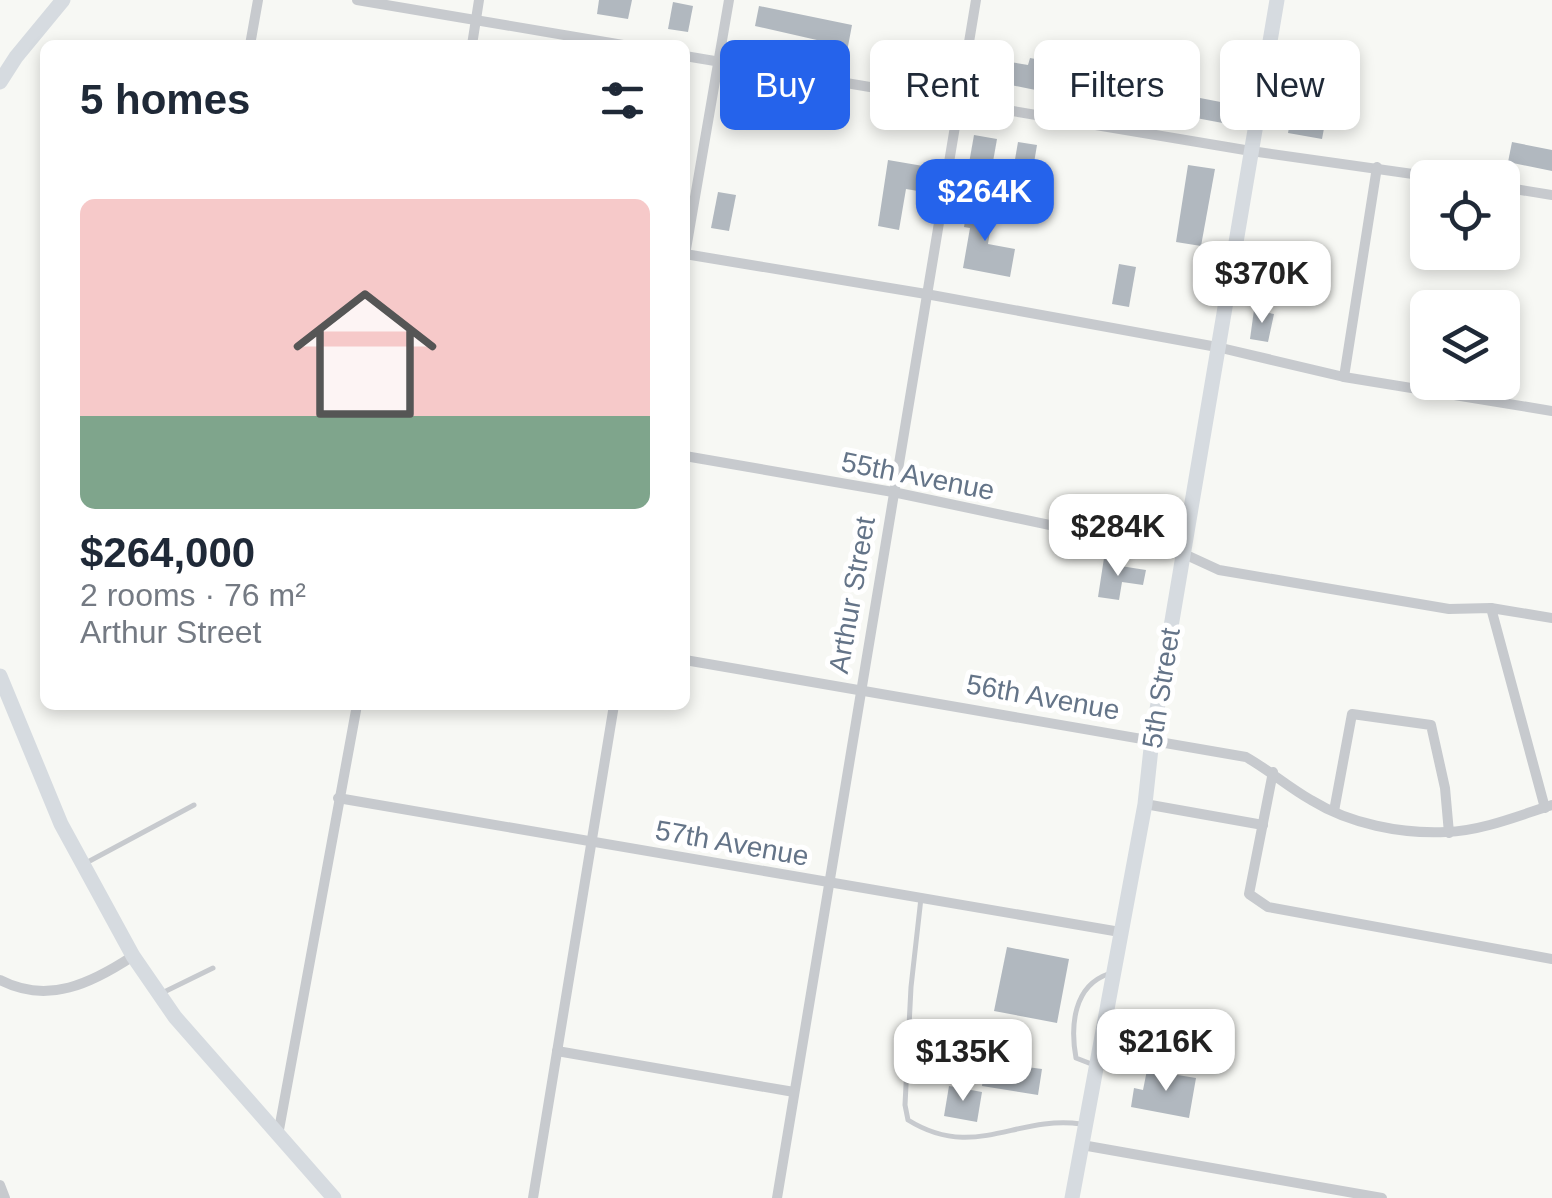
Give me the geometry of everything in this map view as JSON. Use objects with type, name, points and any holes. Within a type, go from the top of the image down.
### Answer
[{"type":"street","points":[[0,82],[16,56],[64,0]]},
{"type":"street","points":[[251,40],[258,0]]},
{"type":"street","points":[[357,0],[594,40]]},
{"type":"street","points":[[473,40],[479,0]]},
{"type":"street","points":[[690,225],[729,0]]},
{"type":"street","name":"Arthur Street","points":[[970,40],[976,0]]},
{"type":"street","name":"5th Street","points":[[1072,1198],[1145,804],[1182,554],[1277,0]]},
{"type":"street","points":[[690,57],[870,86]]},
{"type":"street","points":[[1014,110],[1252,151],[1410,173]]},
{"type":"street","name":"Arthur Street","points":[[777,1198],[955,130]]},
{"type":"street","points":[[1344,377],[1377,167]]},
{"type":"street","points":[[1520,190],[1552,195]]},
{"type":"street","points":[[690,255],[1217,347],[1344,377],[1552,411]]},
{"type":"street","name":"55th Avenue","points":[[690,457],[893,492],[1182,554],[1219,570],[1449,609],[1491,608],[1552,618]]},
{"type":"street","points":[[1491,608],[1548,807]]},
{"type":"street","name":"56th Avenue","points":[[690,661],[1246,757],[1311,800],[1355,821],[1410,831],[1449,832],[1548,807]]},
{"type":"street","points":[[0,676],[81,865],[134,956],[175,1017],[334,1198]]},
{"type":"street","points":[[278,1136],[356,710]]},
{"type":"street","points":[[533,1198],[613,710]]},
{"type":"street","points":[[1334,811],[1352,714],[1430,725],[1445,788],[1449,832]]},
{"type":"street","points":[[1272,772],[1249,894],[1268,907],[1552,960]]},
{"type":"street","name":"57th Avenue","points":[[338,798],[1120,932]]},
{"type":"street","points":[[1145,804],[1263,825]]},
{"type":"street","points":[[0,980],[26,991],[59,992],[99,979],[134,956]]},
{"type":"street","points":[[1100,1046],[1213,1065]]},
{"type":"street","points":[[556,1052],[794,1092]]},
{"type":"street","points":[[1082,1145],[1346,1195],[1382,1198]]},
{"type":"street","points":[[0,1185],[5,1198]]},
{"type":"lane","points":[[81,865],[194,805]]},
{"type":"lane","points":[[921,898],[911,986],[905,1105],[908,1120],[954,1139],[980,1138],[1060,1121],[1086,1124]]},
{"type":"lane","points":[[160,994],[212,968]]},
{"type":"lane","points":[[1097,1066],[1076,1058],[1073,1043],[1078,1002],[1084,987],[1113,973]]},
{"type":"building","points":[[599,0],[632,0],[628,19],[597,14]]},
{"type":"building","points":[[673,2],[693,6],[688,32],[668,29]]},
{"type":"building","points":[[759,6],[852,25],[849,40],[817,40],[755,26]]},
{"type":"building","points":[[1030,58],[1034,59],[1034,90],[1014,86],[1014,63],[1028,65]]},
{"type":"building","points":[[1200,98],[1220,102],[1220,122],[1200,119]]},
{"type":"building","points":[[1289,130],[1324,130],[1322,139],[1288,133]]},
{"type":"building","points":[[974,135],[997,139],[991,173],[968,169]]},
{"type":"building","points":[[1018,142],[1037,145],[1032,175],[1013,171]]},
{"type":"building","points":[[1512,142],[1552,150],[1552,171],[1520,164],[1520,160],[1508,160]]},
{"type":"building","points":[[888,160],[929,167],[924,192],[906,189],[899,230],[878,226]]},
{"type":"building","points":[[1188,165],[1215,169],[1201,246],[1176,242]]},
{"type":"building","points":[[718,192],[736,195],[729,231],[711,228]]},
{"type":"building","points":[[968,202],[994,206],[988,244],[1015,249],[1010,277],[963,268],[970,228],[964,227]]},
{"type":"building","points":[[1119,264],[1136,267],[1129,307],[1112,304]]},
{"type":"building","points":[[1254,310],[1274,314],[1268,342],[1250,339]]},
{"type":"building","points":[[1104,558],[1115,560],[1114,565],[1146,570],[1143,585],[1122,582],[1119,600],[1098,597]]},
{"type":"building","points":[[1007,947],[1069,959],[1057,1023],[994,1011]]},
{"type":"building","points":[[989,1032],[1016,1036],[1012,1065],[1042,1069],[1038,1095],[982,1086]]},
{"type":"building","points":[[1147,1070],[1196,1078],[1189,1118],[1131,1107],[1134,1088],[1143,1090]]},
{"type":"building","points":[[949,1086],[982,1092],[977,1122],[944,1116]]}]
